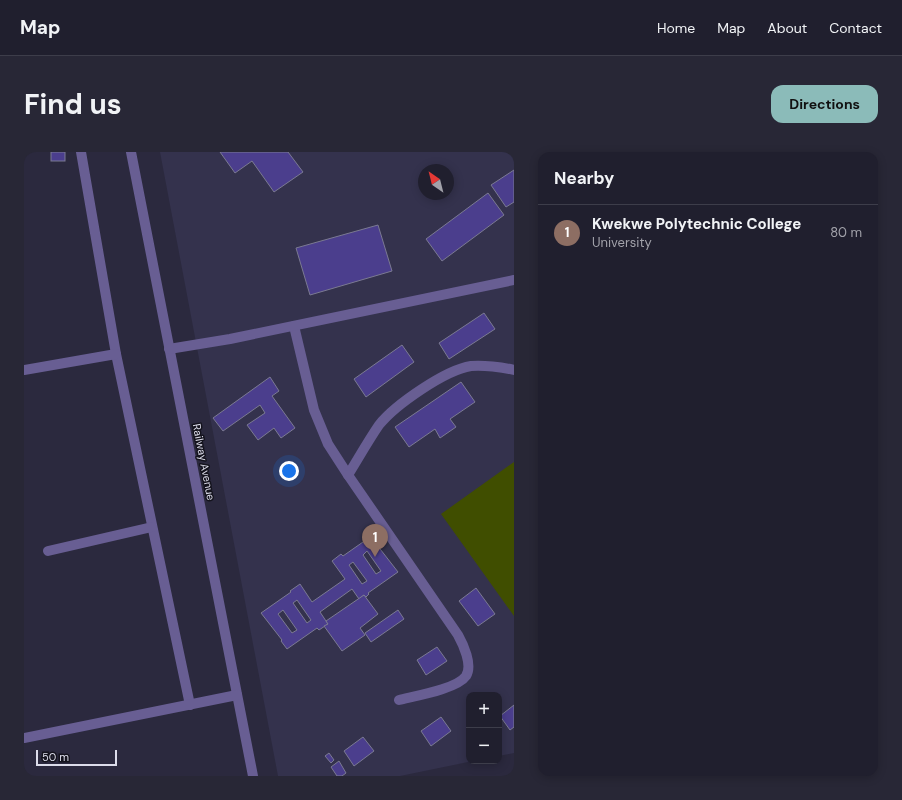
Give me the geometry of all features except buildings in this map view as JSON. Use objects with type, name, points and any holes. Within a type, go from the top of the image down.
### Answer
[{"type":"street","points":[[81,152],[116,354],[190,705]]},
{"type":"street","name":"Railway Avenue","points":[[131,152],[253,776]]},
{"type":"street","points":[[170,349],[230,339],[514,280]]},
{"type":"street","points":[[294,326],[314,410],[328,444],[458,635],[465,648],[468,660],[467,675],[460,682],[449,687],[399,700]]},
{"type":"street","points":[[24,370],[116,354]]},
{"type":"street","points":[[348,475],[380,424],[393,411],[425,386],[452,372],[472,366],[514,370]]},
{"type":"street","points":[[48,551],[152,527]]},
{"type":"street","points":[[24,738],[237,695]]},
{"type":"shaded area","points":[[160,152],[514,152],[514,753],[502,755],[502,692],[466,692],[466,762],[400,776],[278,776]]},
{"type":"green space","points":[[514,462],[514,616],[441,514]]},
{"type":"place","name":"Kwekwe Polytechnic College","points":[[375,557]]}]
